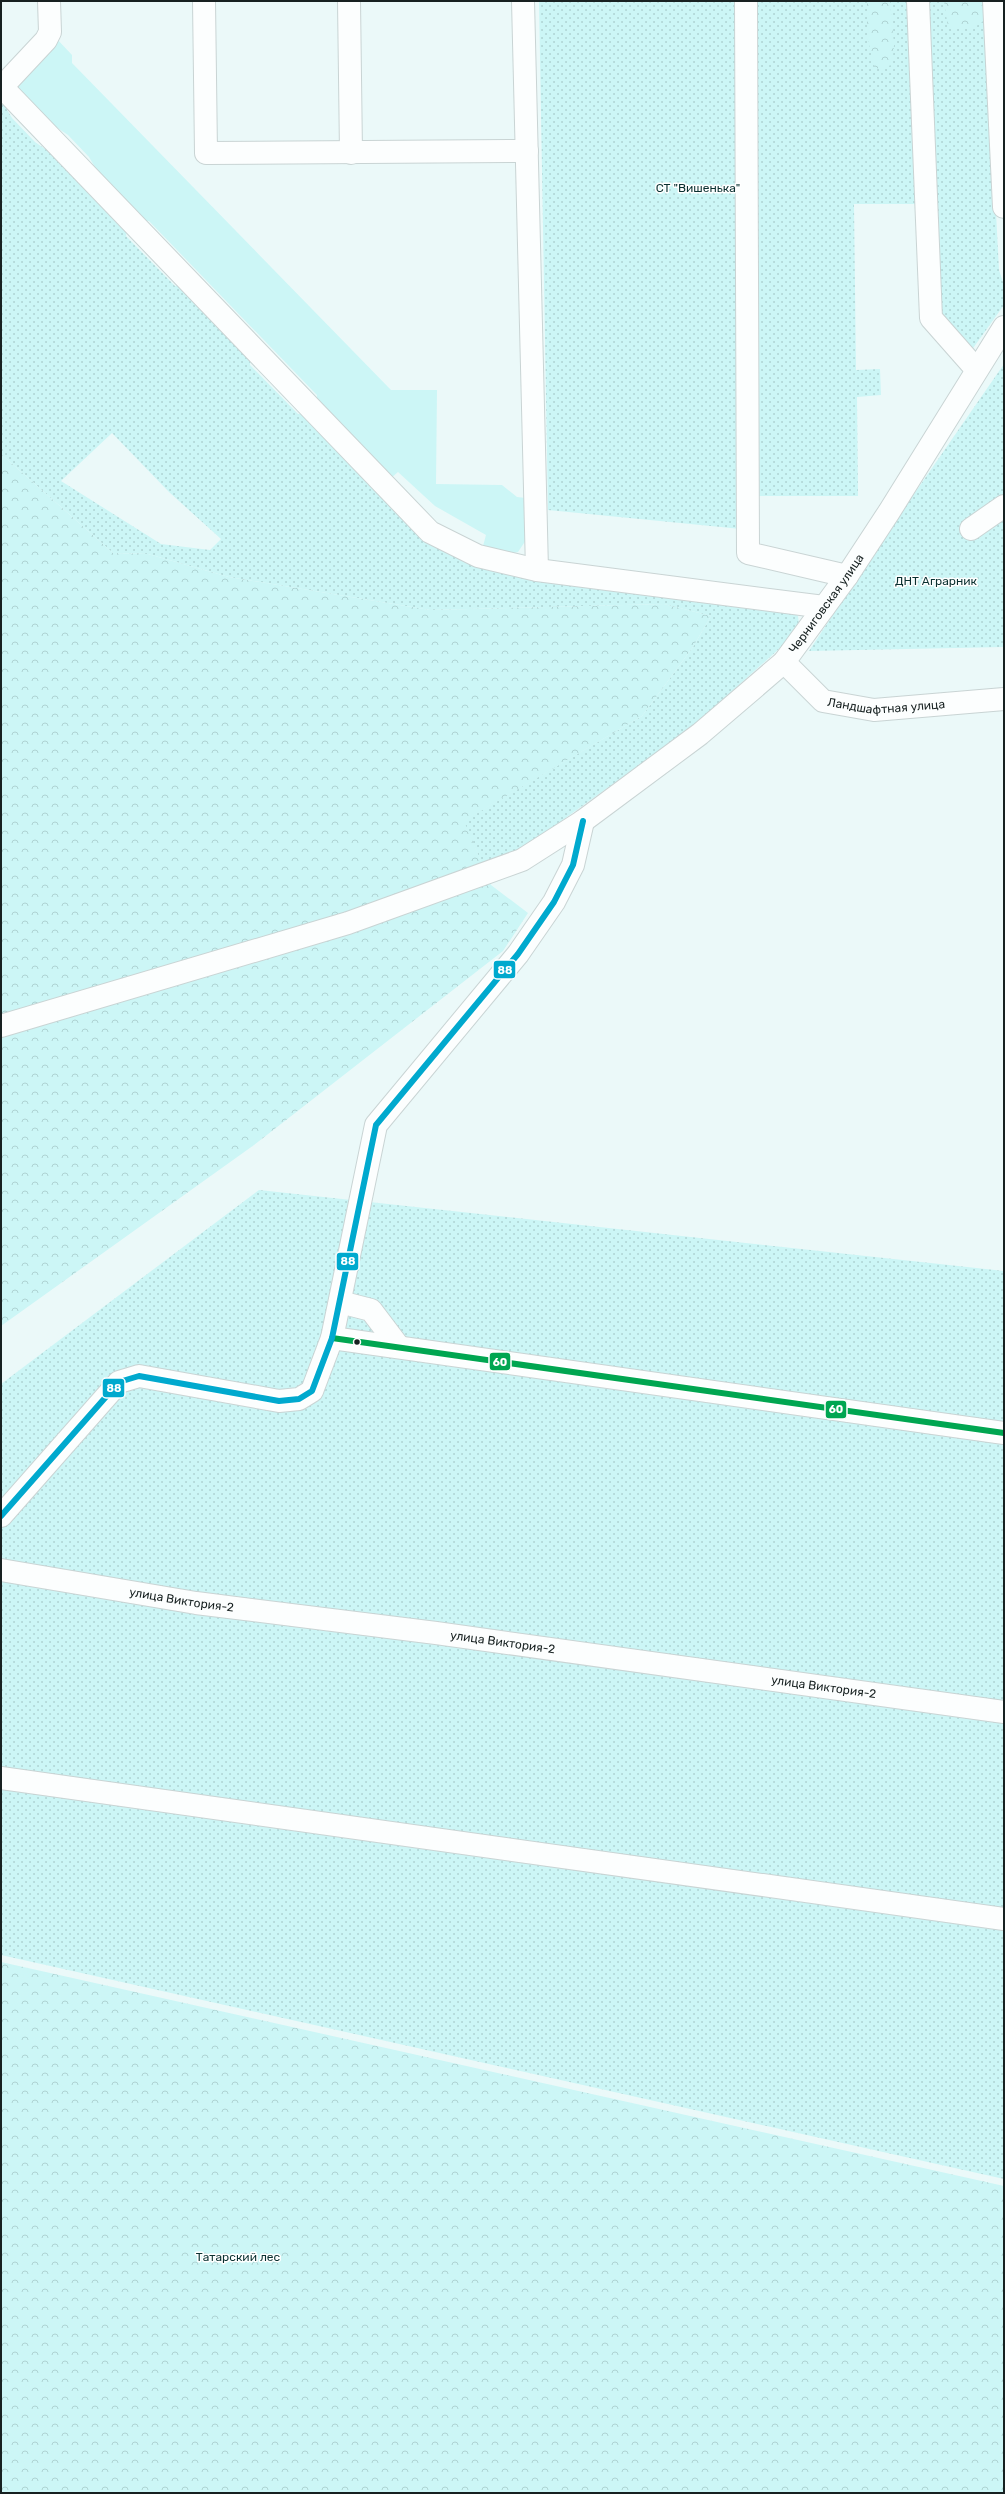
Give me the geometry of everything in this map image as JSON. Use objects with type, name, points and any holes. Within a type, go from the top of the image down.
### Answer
[{"type":"street","points":[[49,1],[50,32],[46,40],[2,86],[430,532],[478,556],[537,570],[824,607]]},
{"type":"street","points":[[204,1],[206,153],[527,151]]},
{"type":"street","points":[[349,1],[351,153]]},
{"type":"street","points":[[523,1],[537,570]]},
{"type":"street","points":[[746,1],[748,554],[847,576]]},
{"type":"street","points":[[918,1],[932,318],[976,368]]},
{"type":"street","points":[[994,1],[1004,207]]},
{"type":"street","name":"Черниговская улица","points":[[1,1026],[348,923],[522,860],[582,821],[700,734],[784,662],[847,576],[889,512],[976,368],[1004,327]]},
{"type":"street","points":[[971,529],[1004,506]]},
{"type":"street","name":"Ландшафтная улица","points":[[784,662],[823,701],[838,704],[874,710],[1004,699]]},
{"type":"street","points":[[1,1516],[119,1382],[138,1376],[279,1402],[299,1400],[312,1391],[332,1338],[376,1125],[518,954],[554,902],[573,865],[582,821]]},
{"type":"street","points":[[340,1302],[371,1310],[399,1347]]},
{"type":"street","points":[[332,1338],[1004,1433]]},
{"type":"street","name":"улица Виктория-2","points":[[1,1570],[196,1603],[436,1633],[1004,1712]]},
{"type":"street","points":[[1,1778],[1004,1919]]},
{"type":"green space","name":"СТ \"Вишенька\"","points":[[539,1],[914,1],[922,204],[854,204],[856,370],[880,369],[881,395],[857,397],[858,496],[740,496],[741,529],[548,510]]},
{"type":"green space","points":[[867,1],[890,1],[894,45],[892,65],[875,69],[867,36]]},
{"type":"green space","points":[[925,1],[985,1],[999,270],[1004,285],[1004,305],[971,351],[941,313]]},
{"type":"green space","points":[[944,1],[985,1],[987,19],[973,28],[948,28]]},
{"type":"green space","points":[[55,37],[72,55],[72,63],[391,390],[437,390],[436,484],[502,485],[517,497],[526,498],[526,540],[518,552],[504,555],[483,546],[486,535],[435,506],[398,472],[390,479],[317,404],[317,395],[149,221],[139,221],[105,184],[89,157],[68,135],[41,117],[17,87]]},
{"type":"green space","points":[[1,100],[12,118],[35,142],[61,160],[127,230],[126,236],[175,286],[182,285],[251,356],[250,365],[298,414],[306,414],[444,546],[790,612],[798,616],[799,625],[790,639],[691,728],[518,852],[483,866],[463,821],[642,716],[693,647],[711,616],[664,604],[430,610],[229,577],[148,554],[113,553],[1,454]],"holes":[[[112,433],[169,492],[221,539],[210,550],[161,544],[61,481]]]},
{"type":"green space","name":"ДНТ Аграрник","points":[[1004,364],[1004,647],[809,651],[887,533]]},
{"type":"green space","points":[[1,454],[113,553],[148,554],[229,577],[430,610],[664,604],[711,616],[693,647],[642,716],[464,821],[491,885],[528,913],[503,951],[254,1145],[1,1326]]},
{"type":"green space","points":[[259,1190],[1004,1271],[1004,2179],[1,1955],[1,1384]]},
{"type":"green space","name":"Татарский лес","points":[[1,1962],[1004,2186],[1004,2493],[1,2493]]},
{"type":"transit line","name":"88","points":[[1,1516],[119,1382],[139,1376],[279,1401],[299,1399],[312,1391],[332,1338],[376,1125],[518,954],[554,902],[573,865],[583,821]]},
{"type":"transit line","name":"60","points":[[332,1338],[1004,1433]]}]
